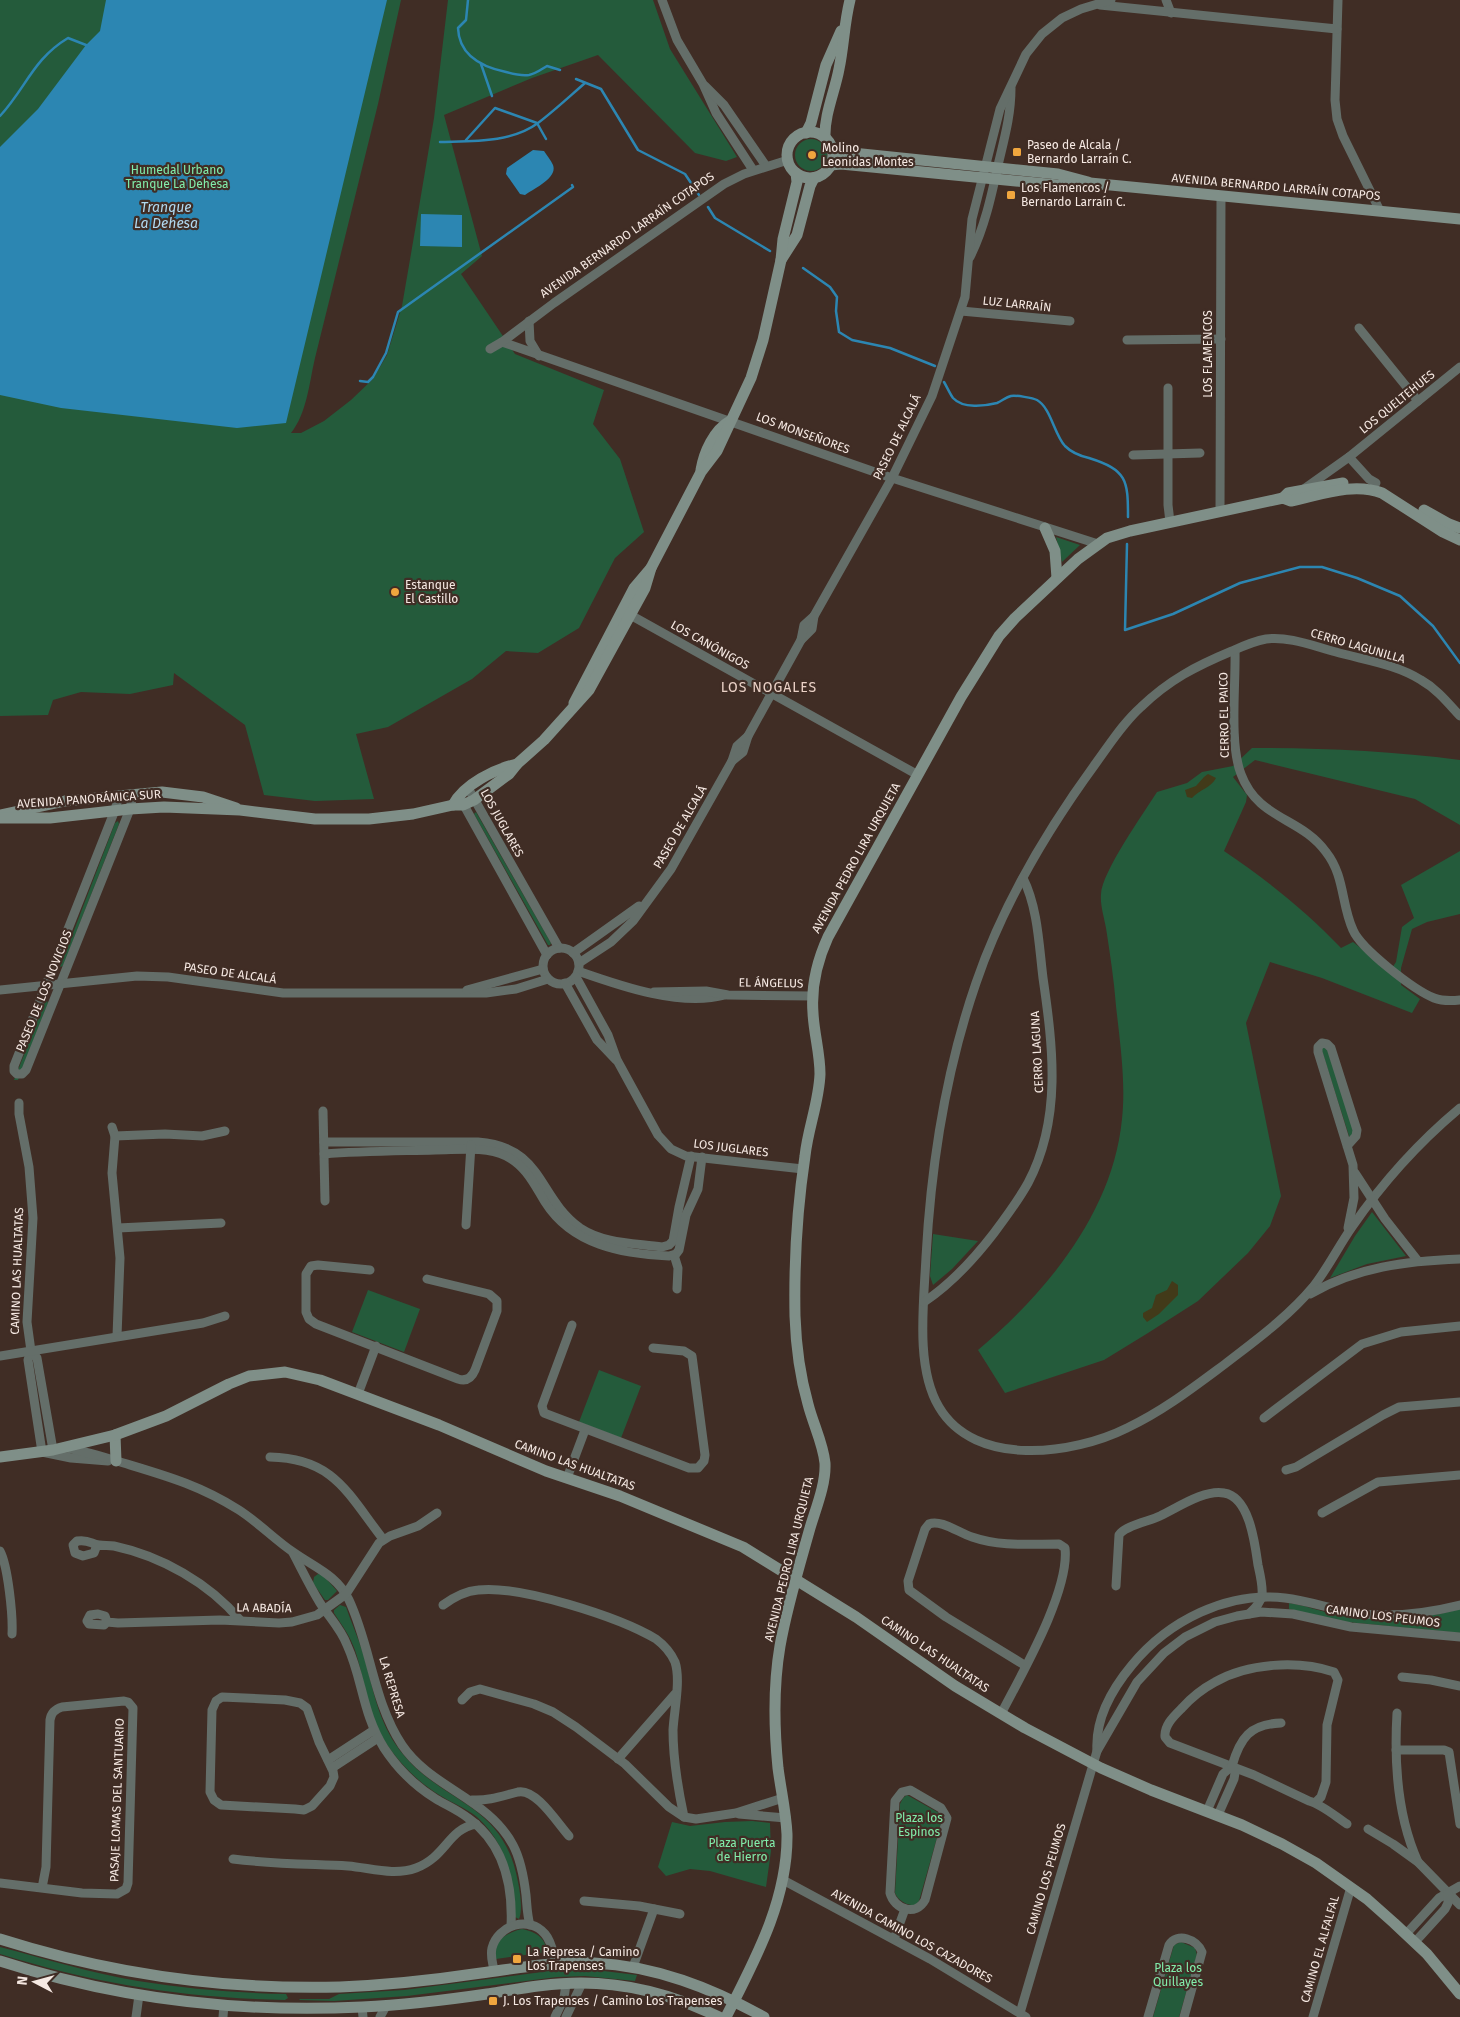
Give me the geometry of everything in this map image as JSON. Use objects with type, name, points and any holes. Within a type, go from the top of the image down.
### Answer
[{"type":"street","points":[[662,0],[677,40],[703,84],[716,114],[754,170]]},
{"type":"street","points":[[825,138],[826,124],[839,69],[844,25],[850,0]]},
{"type":"street","name":"PASEO DE ALCALÁ","points":[[577,970],[622,933],[675,863],[732,761],[743,752],[748,736],[801,640],[812,629],[814,616],[892,478],[932,396],[961,311],[965,297],[970,257],[970,227],[1000,109],[1021,62],[1042,34],[1062,18],[1095,4],[1111,0]]},
{"type":"street","points":[[1166,0],[1171,13]]},
{"type":"street","points":[[1338,0],[1335,100],[1337,119],[1343,136],[1380,211]]},
{"type":"street","points":[[1095,4],[1337,29]]},
{"type":"street","points":[[806,133],[811,123],[826,65],[844,25]]},
{"type":"street","points":[[703,84],[724,105],[766,166]]},
{"type":"street","name":"PASEO DE ALCALÁ","points":[[970,257],[981,231],[1009,121],[1011,88]]},
{"type":"street","points":[[806,133],[816,133],[825,138],[833,151],[831,165],[824,173],[814,178],[796,173],[788,160],[788,151],[792,142],[798,136],[806,133]]},
{"type":"street","name":"AVENIDA BERNARDO LARRAÍN COTAPOS","points":[[833,151],[1068,175],[1090,183]]},
{"type":"street","name":"AVENIDA BERNARDO LARRAÍN COTAPOS","points":[[490,349],[724,184],[754,170],[788,160]]},
{"type":"street","points":[[916,172],[918,160]]},
{"type":"street","name":"AVENIDA BERNARDO LARRAÍN COTAPOS","points":[[831,165],[842,164],[994,180],[1066,185],[1090,183],[1460,219]]},
{"type":"street","name":"AVENIDA PANORÁMICA SUR","points":[[0,817],[50,818],[115,810],[164,807],[240,810],[294,818],[369,819],[413,814],[458,802],[474,800],[504,778],[544,740],[572,707],[580,688],[626,613],[638,583],[651,568],[701,472],[717,451],[727,432],[730,421],[749,384],[760,354],[781,260],[783,239],[796,186],[796,173]]},
{"type":"street","name":"AVENIDA PANORÁMICA SUR","points":[[781,260],[797,235],[810,186],[814,178]]},
{"type":"street","name":"LOS FLAMENCOS","points":[[1220,512],[1222,196]]},
{"type":"street","name":"LUZ LARRAÍN","points":[[961,311],[1070,322]]},
{"type":"street","points":[[530,321],[530,341],[539,356]]},
{"type":"street","points":[[1359,328],[1418,400]]},
{"type":"street","points":[[1128,340],[1221,339]]},
{"type":"street","name":"LOS MONSEÑORES","points":[[502,342],[892,478],[1098,544]]},
{"type":"street","name":"LOS QUELTEHUES","points":[[1304,489],[1350,457],[1460,367]]},
{"type":"street","points":[[1168,388],[1168,505],[1170,522]]},
{"type":"street","points":[[1133,455],[1200,453]]},
{"type":"street","points":[[1350,457],[1368,479],[1376,483]]},
{"type":"street","name":"AVENIDA PEDRO LIRA URQUIETA","points":[[726,2017],[768,1928],[783,1880],[786,1852],[786,1818],[776,1749],[775,1689],[780,1648],[796,1578],[822,1487],[825,1467],[822,1447],[805,1393],[796,1338],[795,1266],[803,1169],[819,1078],[820,1057],[813,1014],[813,996],[818,963],[828,937],[961,697],[993,644],[1007,627],[1057,578],[1098,544],[1117,534],[1283,498],[1288,493],[1304,489],[1349,482],[1376,483],[1449,524],[1460,528]]},
{"type":"street","name":"AVENIDA PEDRO LIRA URQUIETA","points":[[1283,498],[1291,501],[1348,489],[1372,489],[1382,492],[1443,532],[1460,540]]},
{"type":"street","points":[[1045,528],[1055,552],[1057,578]]},
{"type":"street","name":"LOS CANÓNIGOS","points":[[626,613],[918,775]]},
{"type":"street","name":"CERRO LAGUNILLA","points":[[1303,1298],[1270,1329],[1186,1393],[1140,1422],[1113,1435],[1086,1443],[1055,1448],[1004,1449],[980,1443],[958,1429],[945,1416],[934,1398],[927,1373],[924,1348],[924,1302],[933,1179],[942,1119],[968,1006],[1002,918],[1023,878],[1083,781],[1138,709],[1166,684],[1188,670],[1263,640],[1287,639],[1410,674],[1440,694],[1460,716]]},
{"type":"street","name":"CERRO EL PAICO","points":[[1235,650],[1236,751],[1241,775],[1248,789],[1267,810],[1307,832],[1326,852],[1341,880],[1351,927],[1356,938],[1365,948],[1429,996],[1442,1000],[1460,1000]]},
{"type":"street","name":"AVENIDA PANORÁMICA SUR","points":[[458,802],[468,788],[498,770],[517,764]]},
{"type":"street","name":"LOS JUGLARES","points":[[468,788],[559,948]]},
{"type":"street","name":"AVENIDA PANORÁMICA SUR","points":[[0,817],[48,804],[119,795],[162,792],[193,794],[240,810]]},
{"type":"street","name":"PASEO DE LOS NOVICIOS","points":[[119,795],[97,858],[14,1066],[17,1074],[22,1074],[26,1070],[130,809],[133,794]]},
{"type":"street","name":"LOS JUGLARES","points":[[458,802],[506,881],[547,955]]},
{"type":"street","points":[[97,858],[109,862]]},
{"type":"street","points":[[506,881],[517,875]]},
{"type":"street","name":"CERRO LAGUNA","points":[[924,1302],[938,1292],[968,1263],[990,1238],[1015,1204],[1028,1183],[1038,1160],[1049,1124],[1052,1074],[1048,1012],[1034,912],[1023,878]]},
{"type":"street","name":"PASEO DE ALCALÁ","points":[[573,953],[645,902]]},
{"type":"street","points":[[559,948],[573,953],[577,970],[566,984],[556,984],[548,979],[543,968],[547,955],[559,948]]},
{"type":"street","name":"PASEO DE ALCALÁ","points":[[457,993],[543,968]]},
{"type":"street","name":"LOS JUGLARES","points":[[577,970],[608,1035],[617,1060],[662,1140],[676,1152],[691,1156],[803,1169]]},
{"type":"street","name":"EL ÁNGELUS","points":[[577,970],[624,986],[654,992],[706,991],[728,995],[813,996]]},
{"type":"street","name":"PASEO DE ALCALÁ","points":[[0,990],[62,982],[137,976],[168,978],[249,990],[284,993],[341,995],[457,993],[507,991],[548,979]]},
{"type":"street","name":"LOS JUGLARES","points":[[566,984],[597,1040],[617,1060]]},
{"type":"street","points":[[1347,1146],[1356,1136],[1357,1130],[1331,1048],[1327,1044],[1322,1044],[1318,1047],[1318,1052],[1354,1171],[1354,1198],[1347,1233]]},
{"type":"street","name":"CAMINO LAS HUALTATAS","points":[[19,1103],[20,1120],[29,1167],[33,1210],[32,1257],[27,1322],[31,1351],[28,1358],[30,1385],[42,1452]]},
{"type":"street","points":[[1303,1298],[1329,1264],[1347,1233],[1409,1154],[1460,1108]]},
{"type":"street","points":[[323,1111],[325,1201]]},
{"type":"street","points":[[117,1336],[120,1277],[118,1228],[112,1173],[113,1132],[202,1136],[224,1131]]},
{"type":"street","points":[[324,1142],[471,1146],[500,1154],[519,1164],[529,1174],[546,1204],[559,1220],[589,1242],[612,1249],[666,1256],[674,1255],[680,1246],[688,1207],[698,1189],[702,1158]]},
{"type":"street","points":[[324,1154],[500,1145],[520,1155],[537,1172],[566,1215],[587,1232],[610,1240],[662,1247],[670,1245],[673,1240],[691,1156]]},
{"type":"street","points":[[466,1225],[471,1146]]},
{"type":"street","points":[[1354,1171],[1372,1200],[1418,1261]]},
{"type":"street","points":[[118,1228],[221,1223]]},
{"type":"street","points":[[674,1255],[678,1268],[677,1289]]},
{"type":"street","points":[[1303,1298],[1332,1282],[1360,1272],[1418,1261],[1460,1259]]},
{"type":"street","points":[[370,1270],[311,1266],[306,1274],[306,1312],[309,1318],[314,1323],[461,1380],[466,1380],[472,1376],[497,1311],[497,1301],[489,1294],[427,1279]]},
{"type":"street","name":"CAMINO LAS HUALTATAS","points":[[0,1356],[202,1323],[225,1316]]},
{"type":"street","points":[[572,1325],[542,1408],[548,1416],[695,1469],[701,1466],[705,1455],[692,1356],[684,1351],[653,1348]]},
{"type":"street","points":[[1264,1418],[1362,1344],[1401,1332],[1460,1326]]},
{"type":"street","points":[[358,1394],[376,1346]]},
{"type":"street","name":"CAMINO LAS HUALTATAS","points":[[31,1351],[36,1356],[53,1450]]},
{"type":"street","name":"CAMINO LAS HUALTATAS","points":[[0,1457],[65,1448],[115,1435],[166,1416],[229,1384],[259,1374],[285,1372],[303,1374],[358,1394],[439,1424],[526,1463],[620,1496],[728,1540],[796,1578],[856,1617],[947,1681],[1001,1714],[1093,1763],[1151,1790],[1212,1814],[1298,1852],[1351,1887],[1382,1912],[1415,1942],[1460,1994]]},
{"type":"street","points":[[30,1385],[42,1383]]},
{"type":"street","points":[[1286,1470],[1302,1463],[1399,1407],[1460,1402]]},
{"type":"street","points":[[567,1478],[585,1430]]},
{"type":"street","points":[[115,1435],[116,1461]]},
{"type":"street","name":"LA REPRESA","points":[[65,1448],[98,1454],[173,1477],[206,1491],[253,1520],[292,1552],[328,1573],[346,1594],[365,1642],[380,1700],[392,1728],[406,1750],[422,1768],[471,1800],[496,1821],[512,1843],[520,1861],[530,1925]]},
{"type":"street","name":"LA REPRESA","points":[[42,1452],[86,1460],[116,1461]]},
{"type":"street","points":[[270,1456],[297,1459],[323,1469],[340,1486],[383,1539],[418,1526],[437,1513]]},
{"type":"street","points":[[1322,1513],[1378,1482],[1460,1475]]},
{"type":"street","points":[[1116,1586],[1119,1535],[1122,1530],[1148,1521],[1197,1498],[1221,1492],[1236,1499],[1250,1523],[1262,1597],[1249,1614]]},
{"type":"street","points":[[1001,1714],[1026,1666],[1056,1598],[1064,1569],[1064,1547],[1060,1544],[1018,1546],[995,1543],[971,1537],[939,1523],[929,1524],[923,1532],[908,1581],[909,1590],[946,1617],[1026,1666]]},
{"type":"street","name":"LA ABADÍA","points":[[107,1622],[240,1620],[286,1623],[317,1616],[346,1594],[371,1552],[383,1539]]},
{"type":"street","points":[[97,1546],[120,1547],[146,1555],[169,1566],[213,1594],[240,1620]]},
{"type":"street","points":[[0,1551],[4,1561],[12,1610],[12,1634]]},
{"type":"street","name":"LA REPRESA","points":[[292,1552],[325,1611],[347,1644],[364,1703],[376,1734],[397,1765],[411,1780],[435,1798],[457,1810],[476,1824],[490,1839],[503,1860],[510,1891],[512,1926]]},
{"type":"street","points":[[443,1605],[471,1591],[501,1590],[548,1599],[614,1621],[649,1636],[668,1650],[676,1667],[674,1744],[684,1817]]},
{"type":"street","name":"CAMINO LOS PEUMOS","points":[[1097,1751],[1100,1725],[1112,1693],[1127,1671],[1154,1642],[1177,1625],[1202,1612],[1232,1602],[1262,1597],[1295,1599],[1345,1611],[1381,1615],[1415,1614],[1460,1605]]},
{"type":"street","name":"CAMINO LOS PEUMOS","points":[[1023,2015],[1097,1751],[1137,1682],[1164,1653],[1185,1637],[1205,1627],[1226,1619],[1249,1614],[1283,1613],[1351,1627],[1460,1637]]},
{"type":"street","points":[[1316,1802],[1321,1797],[1326,1782],[1328,1725],[1338,1680],[1334,1672],[1304,1666],[1250,1669],[1222,1678],[1208,1686],[1190,1700],[1166,1726],[1166,1739],[1173,1744],[1232,1766],[1276,1784],[1309,1801],[1316,1802],[1324,1810],[1347,1824]]},
{"type":"street","points":[[1402,1677],[1460,1686]]},
{"type":"street","points":[[462,1700],[470,1692],[480,1689],[541,1707],[568,1721],[632,1769],[669,1807],[684,1817],[696,1819],[736,1813],[783,1798]]},
{"type":"street","points":[[618,1759],[675,1694]]},
{"type":"street","points":[[225,1696],[300,1703],[309,1712],[319,1742],[330,1764],[334,1777],[332,1784],[308,1808],[300,1810],[217,1803],[212,1798],[210,1792],[214,1703],[218,1698],[225,1696]]},
{"type":"street","name":"PASAJE LOMAS DEL SANTUARIO","points":[[0,1883],[74,1892],[117,1894],[122,1893],[126,1889],[128,1883],[133,1708],[128,1702],[62,1707],[56,1709],[52,1714],[50,1720],[46,1867],[42,1888]]},
{"type":"street","points":[[1397,1713],[1396,1750],[1402,1813],[1407,1836],[1418,1862]]},
{"type":"street","points":[[1212,1814],[1235,1776],[1232,1766],[1240,1743],[1251,1731],[1265,1725],[1281,1724]]},
{"type":"street","points":[[330,1764],[376,1734]]},
{"type":"street","points":[[1396,1750],[1444,1750],[1449,1752],[1460,1824]]},
{"type":"street","points":[[910,1790],[941,1808],[947,1818],[925,1900],[915,1909],[905,1909],[894,1903],[890,1896],[890,1889],[895,1801],[902,1792],[910,1790]]},
{"type":"street","points":[[471,1800],[495,1800],[520,1792],[528,1792],[538,1800],[568,1836]]},
{"type":"street","points":[[495,1800],[496,1821]]},
{"type":"street","points":[[457,1810],[457,1831]]},
{"type":"street","points":[[736,1813],[786,1818]]},
{"type":"street","points":[[233,1859],[286,1864],[351,1866],[388,1872],[406,1871],[422,1866],[434,1858],[457,1831],[465,1826],[476,1824]]},
{"type":"street","points":[[1368,1829],[1418,1862],[1460,1905]]},
{"type":"street","name":"AVENIDA CAMINO LOS CAZADORES","points":[[783,1880],[966,1979],[1023,2015]]},
{"type":"street","points":[[1406,1934],[1437,1901],[1460,1886]]},
{"type":"street","name":"CAMINO EL ALFALFAL","points":[[1313,2017],[1351,1887]]},
{"type":"street","points":[[1415,1942],[1446,1909],[1448,1894]]},
{"type":"street","points":[[584,1901],[680,1914]]},
{"type":"street","points":[[633,1967],[654,1909]]},
{"type":"street","points":[[894,1939],[905,1909]]},
{"type":"street","points":[[494,1971],[493,1945],[502,1932],[519,1924],[530,1925],[545,1934],[552,1945],[556,1963]]},
{"type":"street","points":[[1148,2017],[1169,1945],[1172,1940],[1180,1938],[1195,1943],[1202,1952],[1184,2017]]},
{"type":"street","points":[[0,1939],[67,1958],[131,1972],[218,1983],[305,1987],[388,1984],[556,1963],[594,1963],[633,1967],[680,1978],[734,2001],[764,2017]]},
{"type":"street","points":[[0,1961],[62,1979],[139,1995],[224,2005],[363,2012],[386,2006],[566,1984],[582,1984],[625,1987],[653,1993],[695,2006],[719,2017]]},
{"type":"street","points":[[555,2017],[564,1998],[566,1984]]},
{"type":"street","points":[[566,2017],[582,1984]]},
{"type":"street","points":[[292,2008],[292,2001],[295,1995],[305,1987]]},
{"type":"street","points":[[136,2017],[139,1995]]},
{"type":"street","points":[[223,2017],[224,2005]]},
{"type":"street","points":[[380,2017],[386,2006]]},
{"type":"green space","name":"Humedal Urbano Tranque La Dehesa","points":[[0,0],[401,0],[378,104],[315,358],[307,398],[301,416],[291,433],[301,433],[324,421],[351,400],[373,379],[387,355],[402,306],[418,213],[434,118],[448,0],[653,0],[670,49],[737,157],[726,161],[695,153],[598,55],[532,78],[444,115],[482,256],[461,274],[515,354],[604,390],[593,424],[620,459],[644,532],[615,558],[579,628],[538,653],[506,651],[472,679],[388,727],[356,734],[374,799],[315,801],[264,795],[245,725],[174,673],[173,685],[130,694],[81,692],[53,700],[48,715],[0,716]]},
{"type":"green space","points":[[811,139],[817,140],[822,144],[826,149],[826,161],[822,166],[817,170],[811,171],[805,170],[800,166],[796,161],[795,155],[796,149],[800,144],[805,140]]},
{"type":"green space","points":[[1056,537],[1080,545],[1062,562]]},
{"type":"green space","points":[[1252,748],[1408,754],[1460,760],[1460,825],[1415,799],[1255,760],[1233,777],[1247,795],[1246,802],[1224,851],[1285,896],[1341,948],[1353,942],[1390,971],[1396,962],[1402,927],[1414,918],[1401,885],[1460,851],[1460,914],[1427,922],[1412,929],[1401,968],[1401,985],[1420,999],[1412,1013],[1322,978],[1270,962],[1246,1023],[1281,1196],[1270,1226],[1248,1253],[1198,1301],[1148,1333],[1104,1360],[1005,1393],[978,1350],[1028,1303],[1052,1276],[1072,1248],[1091,1218],[1105,1186],[1116,1153],[1122,1119],[1123,1077],[1113,977],[1101,902],[1103,884],[1115,858],[1157,792],[1187,783],[1202,772],[1233,766]]},
{"type":"green space","points":[[476,812],[551,943],[550,945],[548,945],[474,814]]},
{"type":"green space","points":[[118,821],[119,824],[63,966],[60,967],[115,823]]},
{"type":"green space","points":[[47,1001],[48,1003],[18,1080],[14,1080],[45,1002]]},
{"type":"green space","points":[[1321,1048],[1327,1048],[1354,1132],[1350,1139]]},
{"type":"green space","points":[[1372,1212],[1406,1256],[1367,1264],[1330,1278],[1355,1236]]},
{"type":"green space","points":[[933,1234],[978,1241],[952,1269],[933,1285],[930,1276]]},
{"type":"green space","points":[[368,1290],[420,1309],[404,1352],[352,1332]]},
{"type":"green space","points":[[599,1370],[641,1386],[621,1438],[579,1422]]},
{"type":"green space","points":[[318,1574],[323,1575],[337,1591],[328,1600],[325,1600],[313,1583],[314,1577]]},
{"type":"green space","points":[[1289,1603],[1328,1613],[1366,1619],[1413,1618],[1460,1609],[1460,1633],[1347,1622],[1289,1609]]},
{"type":"green space","points":[[340,1605],[346,1607],[363,1653],[379,1711],[396,1745],[412,1765],[430,1780],[484,1818],[498,1834],[510,1854],[520,1896],[519,1919],[515,1917],[510,1876],[502,1850],[487,1827],[473,1814],[433,1791],[418,1779],[404,1766],[386,1743],[375,1721],[353,1645],[334,1613],[334,1610]]},
{"type":"green space","name":"Plaza los Espinos","points":[[907,1795],[939,1813],[942,1820],[919,1901],[916,1905],[904,1902],[895,1893],[900,1804]]},
{"type":"green space","name":"Plaza Puerta de Hierro","points":[[752,1821],[770,1823],[771,1851],[766,1887],[710,1871],[690,1869],[666,1876],[658,1867],[672,1822],[690,1826]]},
{"type":"green space","points":[[522,1929],[539,1936],[544,1942],[547,1952],[496,1959],[495,1953],[498,1943],[506,1935]]},
{"type":"green space","name":"Plaza los Quillayes","points":[[1181,1942],[1195,1948],[1197,1955],[1179,2017],[1153,2017],[1174,1945]]},
{"type":"green space","points":[[0,1947],[120,1978],[212,1990],[286,1994],[288,1998],[285,2000],[248,1999],[141,1988],[36,1965],[0,1954]]},
{"type":"green space","points":[[557,1970],[595,1970],[637,1975],[635,1981],[585,1976],[557,1977],[407,1996],[334,2001],[299,2000],[329,1999],[339,1994],[404,1990]]},
{"type":"sand","points":[[1208,774],[1216,778],[1214,781],[1192,798],[1187,797],[1185,790],[1196,786]]},
{"type":"sand","points":[[1172,1281],[1178,1285],[1178,1295],[1159,1314],[1147,1322],[1143,1317],[1143,1313],[1152,1308],[1156,1295],[1167,1290]]},
{"type":"water","name":"Tranque La Dehesa","points":[[106,0],[387,0],[286,423],[237,428],[61,408],[0,395],[0,147],[38,109],[86,45],[100,31]]},
{"type":"water","points":[[533,150],[544,151],[554,170],[544,183],[525,195],[520,194],[506,174],[507,168]]},
{"type":"water","points":[[421,214],[462,215],[462,247],[420,246]]},
{"type":"waterway","points":[[468,0],[466,20],[458,28],[459,38],[467,53],[473,59],[497,70],[518,75],[531,74],[547,66],[560,70]]},
{"type":"waterway","points":[[0,116],[38,65],[56,46],[68,38],[86,45]]},
{"type":"waterway","points":[[481,64],[492,96]]},
{"type":"waterway","points":[[576,79],[601,89],[638,150],[685,174],[699,195]]},
{"type":"waterway","points":[[440,142],[491,140],[504,138],[527,130],[585,83]]},
{"type":"waterway","points":[[466,140],[495,108],[537,123],[546,139]]},
{"type":"waterway","points":[[360,381],[368,382],[373,377],[386,353],[398,312],[573,187],[572,185]]},
{"type":"waterway","points":[[708,207],[715,218],[770,251]]},
{"type":"waterway","points":[[803,268],[830,287],[837,297],[836,311],[839,332],[852,340],[890,348],[935,366]]},
{"type":"waterway","points":[[944,382],[953,398],[962,404],[980,406],[997,403],[1013,396],[1037,400],[1046,409],[1065,446],[1076,454],[1102,462],[1118,472],[1123,478],[1126,485],[1128,517]]},
{"type":"waterway","points":[[1127,544],[1125,630],[1173,614],[1240,583],[1300,567],[1322,567],[1357,578],[1400,596],[1433,626],[1460,663]]},
{"type":"place","name":"Paseo de Alcala / Bernardo Larraín C.","points":[[1017,152]]},
{"type":"place","name":"Molino Leonidas Montes","points":[[812,155]]},
{"type":"place","name":"Los Flamencos / Bernardo Larraín C.","points":[[1011,195]]},
{"type":"place","name":"Estanque El Castillo","points":[[395,592]]},
{"type":"place","name":"La Represa / Camino Los Trapenses","points":[[517,1959]]},
{"type":"place","name":"J. Los Trapenses / Camino Los Trapenses","points":[[493,2001]]},
{"type":"district","name":"LOS NOGALES","points":[[769,687]]}]
